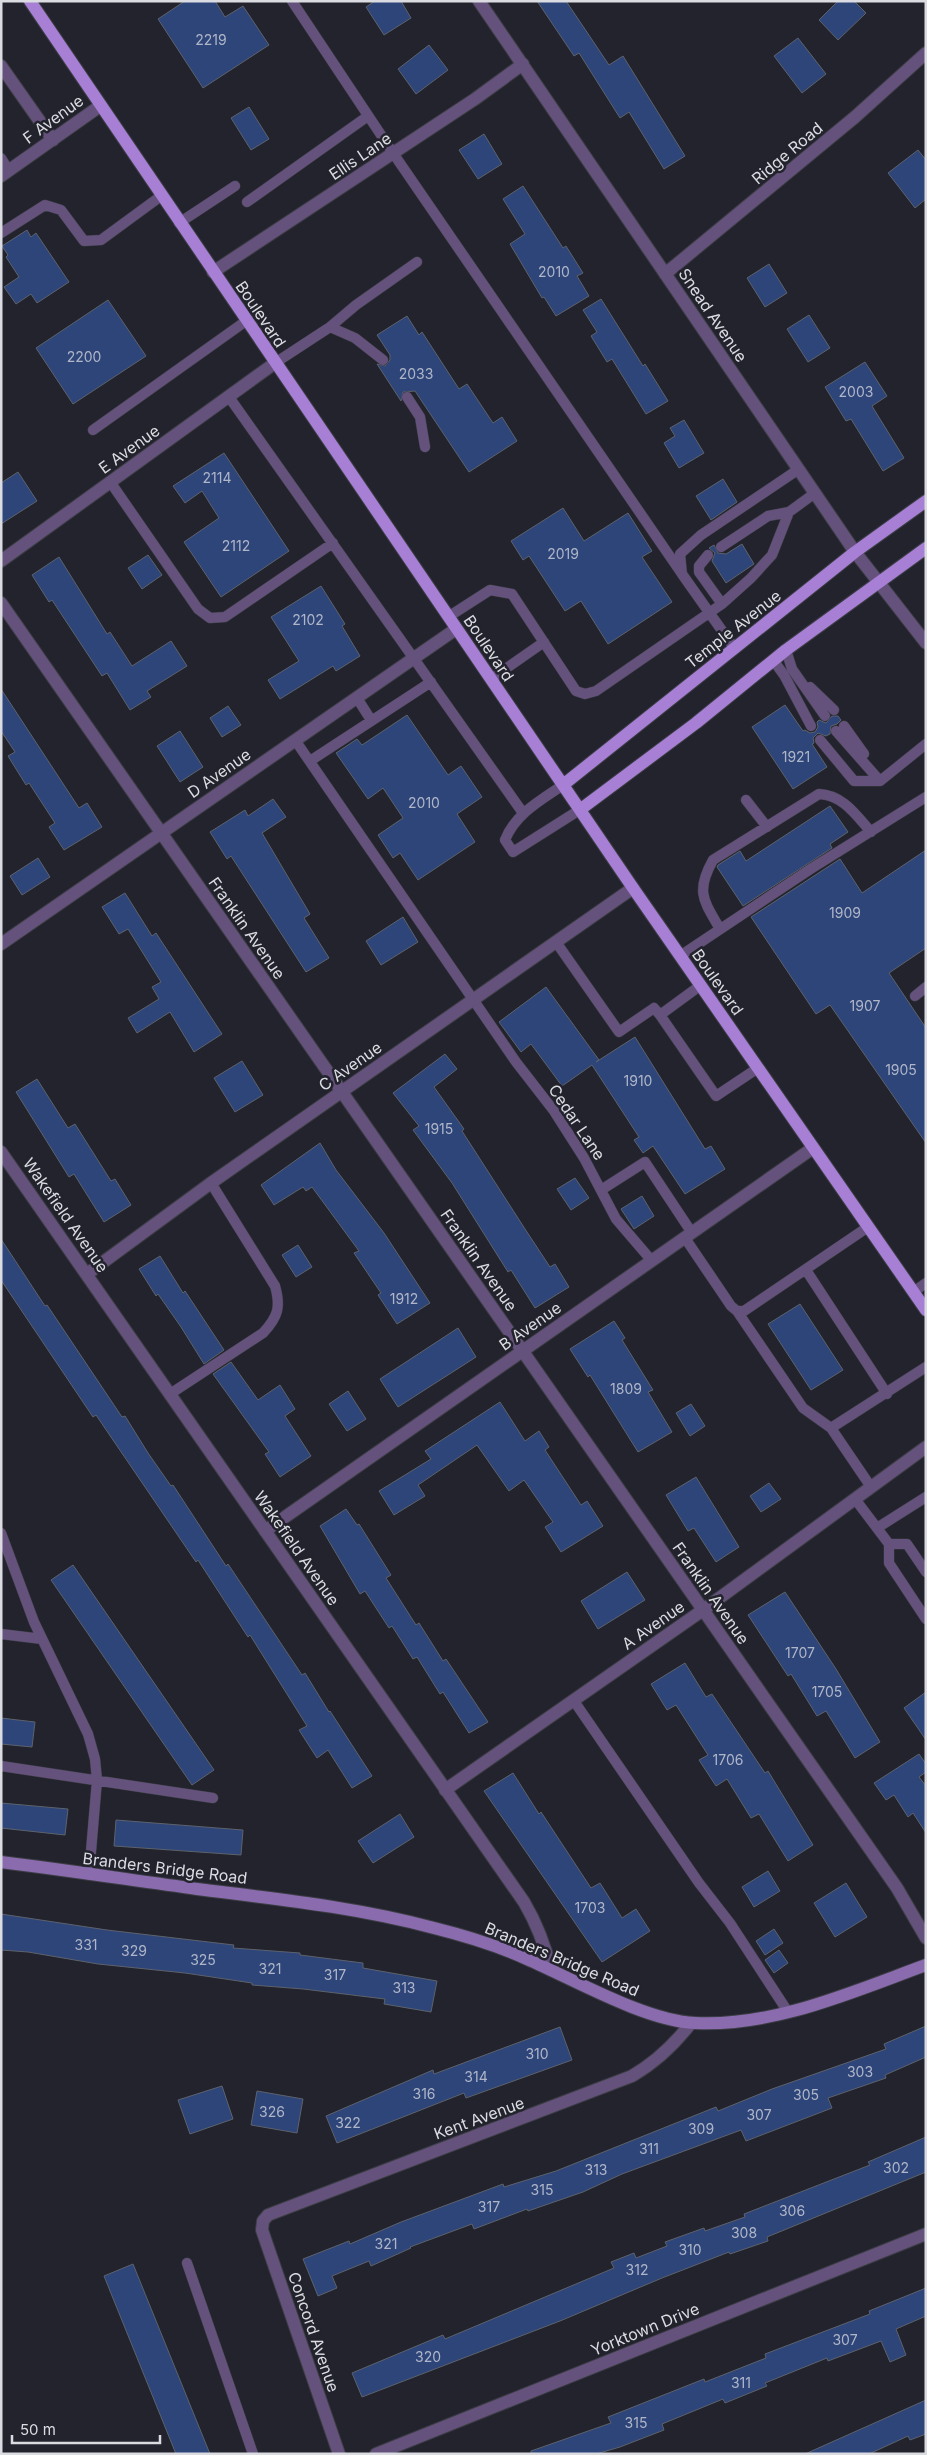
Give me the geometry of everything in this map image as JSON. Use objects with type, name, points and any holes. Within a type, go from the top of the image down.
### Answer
[{"type":"main road","name":"Boulevard","points":[[30,1],[274,363],[581,809],[633,888],[926,1310]]},
{"type":"main road","name":"Temple Avenue","points":[[563,785],[856,552],[926,500]]},
{"type":"main road","points":[[581,809],[683,732],[786,650],[926,548]]},
{"type":"street","name":"Snead Avenue","points":[[479,1],[856,552],[926,643]]},
{"type":"street","name":"Ridge Road","points":[[665,274],[855,117],[926,53]]},
{"type":"street","name":"Ellis Lane","points":[[213,272],[523,64]]},
{"type":"street","points":[[1,66],[53,140]]},
{"type":"street","name":"F Avenue","points":[[5,174],[100,106]]},
{"type":"street","name":"E Avenue","points":[[1,561],[274,363]]},
{"type":"street","name":"Franklin Avenue","points":[[1,603],[897,1888],[926,1938]]},
{"type":"street","name":"D Avenue","points":[[1,944],[456,629]]},
{"type":"street","name":"C Avenue","points":[[87,1274],[341,1092],[633,888]]},
{"type":"street","name":"B Avenue","points":[[265,1531],[813,1148]]},
{"type":"street","name":"Wakefield Avenue","points":[[1,1152],[536,1921],[546,1948],[551,1970]]},
{"type":"street","name":"A Avenue","points":[[445,1790],[703,1610],[926,1448]]},
{"type":"street","name":"Branders Bridge Road","points":[[4,1862],[89,1875],[315,1904],[382,1915],[469,1938],[551,1970],[645,2012],[691,2023],[726,2024],[788,2012],[926,1964]]},
{"type":"street","name":"Kent Avenue","points":[[263,2221],[273,2211],[537,2114],[632,2076],[652,2065],[673,2046],[691,2023]]},
{"type":"street","name":"Concord Avenue","points":[[263,2221],[262,2230],[339,2454]]},
{"type":"street","name":"Yorktown Drive","points":[[376,2454],[926,2234]]},
{"type":"lane","points":[[292,1],[393,153],[735,649]]},
{"type":"lane","points":[[247,202],[368,116]]},
{"type":"lane","points":[[1,158],[5,174]]},
{"type":"lane","points":[[179,222],[235,186]]},
{"type":"lane","points":[[1,233],[45,204],[61,210],[84,241],[101,240],[161,196]]},
{"type":"lane","points":[[274,363],[330,327],[356,305],[417,262]]},
{"type":"lane","points":[[93,430],[246,321]]},
{"type":"lane","points":[[330,327],[355,338],[383,360]]},
{"type":"lane","points":[[407,396],[420,418],[425,447]]},
{"type":"lane","points":[[229,397],[523,813]]},
{"type":"lane","points":[[682,574],[680,554],[701,535],[799,469]]},
{"type":"lane","points":[[111,483],[198,609],[210,618],[225,617],[333,543]]},
{"type":"lane","points":[[721,547],[768,516],[789,512],[815,492]]},
{"type":"lane","points":[[448,617],[490,590],[512,594],[576,691],[585,694],[596,691],[722,604],[752,578],[772,555],[789,512]]},
{"type":"lane","points":[[708,555],[699,566],[699,572],[722,604]]},
{"type":"lane","points":[[490,679],[544,642]]},
{"type":"lane","points":[[786,650],[792,669],[824,716]]},
{"type":"lane","points":[[773,660],[784,675],[811,726]]},
{"type":"lane","points":[[792,669],[834,710]]},
{"type":"lane","points":[[310,761],[431,682]]},
{"type":"lane","points":[[357,698],[371,720]]},
{"type":"lane","points":[[840,729],[882,780]]},
{"type":"lane","name":"Cedar Lane","points":[[295,740],[540,1096],[554,1111],[620,1225],[652,1261]]},
{"type":"lane","points":[[820,740],[854,781],[882,780],[926,744]]},
{"type":"lane","points":[[563,785],[523,813],[510,827],[505,840],[513,852],[581,809]]},
{"type":"lane","points":[[720,930],[703,900],[704,877],[713,860],[819,794],[832,794],[847,805],[872,832]]},
{"type":"lane","points":[[680,956],[926,797]]},
{"type":"lane","points":[[746,800],[766,827]]},
{"type":"lane","points":[[556,942],[619,1032],[654,1008],[716,1096],[758,1068]]},
{"type":"lane","points":[[660,1015],[701,985]]},
{"type":"lane","points":[[915,996],[926,987]]},
{"type":"lane","points":[[601,1190],[645,1162],[737,1311],[803,1408],[831,1428],[871,1487]]},
{"type":"lane","points":[[170,1394],[263,1333],[274,1321],[278,1312],[279,1300],[274,1286],[211,1184]]},
{"type":"lane","points":[[737,1311],[744,1311],[868,1228]]},
{"type":"lane","points":[[806,1270],[887,1394]]},
{"type":"lane","points":[[913,1292],[926,1283]]},
{"type":"lane","points":[[831,1428],[887,1394],[926,1367]]},
{"type":"lane","points":[[877,1528],[926,1497]]},
{"type":"lane","points":[[855,1499],[889,1544],[889,1562],[926,1619]]},
{"type":"lane","points":[[1,1533],[12,1566],[42,1638],[88,1734],[95,1759],[97,1780],[89,1875]]},
{"type":"lane","points":[[889,1544],[907,1544],[926,1572]]},
{"type":"lane","points":[[1,1634],[42,1638]]},
{"type":"lane","points":[[574,1701],[699,1883],[730,1923],[788,2012]]},
{"type":"lane","points":[[1,1766],[213,1798]]},
{"type":"lane","points":[[187,2263],[253,2454]]},
{"type":"building","points":[[185,1],[215,1],[225,17],[243,6],[269,45],[203,88],[158,19]]},
{"type":"building","points":[[375,1],[401,1],[411,18],[384,35],[366,7]]},
{"type":"building","points":[[537,1],[566,1],[609,65],[623,56],[685,156],[664,169],[629,112],[620,118],[579,53],[574,56]]},
{"type":"building","points":[[838,1],[854,1],[866,13],[838,40],[819,20]]},
{"type":"building","points":[[798,38],[826,74],[802,93],[774,56]]},
{"type":"building","points":[[429,45],[448,70],[416,94],[398,69]]},
{"type":"building","points":[[249,107],[269,139],[251,150],[231,118]]},
{"type":"building","points":[[484,134],[502,164],[478,179],[459,150]]},
{"type":"building","points":[[918,150],[926,160],[926,199],[915,208],[888,173]]},
{"type":"building","points":[[523,186],[563,248],[566,246],[583,273],[577,276],[589,296],[556,316],[544,297],[542,298],[510,244],[525,234],[503,199]]},
{"type":"building","points":[[27,230],[31,237],[36,233],[69,282],[37,303],[31,294],[16,304],[4,287],[19,277],[6,257],[8,255],[2,246]]},
{"type":"building","points":[[769,264],[787,293],[765,307],[747,278]]},
{"type":"building","points":[[601,299],[643,366],[645,364],[668,401],[646,414],[612,359],[607,362],[591,336],[597,332],[583,310]]},
{"type":"building","points":[[108,300],[146,356],[73,404],[36,348]]},
{"type":"building","points":[[809,315],[830,348],[808,362],[787,329]]},
{"type":"building","points":[[407,316],[419,335],[422,332],[459,389],[467,384],[493,423],[502,417],[517,441],[469,472],[415,391],[403,392],[401,401],[377,364],[385,366],[390,360],[390,355],[377,335]]},
{"type":"building","points":[[865,362],[887,396],[872,406],[904,458],[883,471],[851,419],[846,421],[825,387]]},
{"type":"building","points":[[684,420],[704,453],[679,468],[664,443],[675,436],[670,428]]},
{"type":"building","points":[[224,453],[289,551],[221,597],[184,542],[219,518],[202,491],[185,503],[173,486]]},
{"type":"building","points":[[18,472],[37,501],[1,524],[1,483]]},
{"type":"building","points":[[723,479],[737,502],[711,520],[696,496]]},
{"type":"building","points":[[563,508],[584,541],[628,513],[652,551],[642,557],[672,602],[608,644],[581,601],[565,611],[529,556],[523,560],[511,541]]},
{"type":"building","points":[[742,544],[754,564],[726,583],[712,561],[715,553],[709,548],[714,545],[718,553],[726,554]]},
{"type":"building","points":[[148,555],[162,575],[142,589],[128,568]]},
{"type":"building","points":[[59,557],[107,634],[110,632],[132,666],[171,641],[187,666],[147,691],[151,697],[130,710],[107,673],[102,676],[52,600],[49,602],[32,575]]},
{"type":"building","points":[[321,586],[345,624],[342,626],[360,656],[336,671],[333,666],[280,699],[268,680],[299,661],[271,617]]},
{"type":"building","points":[[1,689],[79,808],[87,803],[102,827],[64,850],[49,827],[55,823],[29,783],[26,785],[8,756],[15,752],[1,731]]},
{"type":"building","points":[[785,705],[803,731],[805,730],[810,733],[815,732],[819,720],[826,723],[832,716],[838,716],[841,720],[831,726],[830,734],[826,736],[818,733],[813,738],[814,743],[812,744],[827,767],[793,789],[752,727]]},
{"type":"building","points":[[228,706],[241,725],[222,737],[210,718]]},
{"type":"building","points":[[407,715],[448,775],[461,766],[482,797],[457,814],[475,842],[418,880],[400,853],[393,858],[378,835],[403,818],[383,788],[368,799],[336,753],[357,739],[362,745]]},
{"type":"building","points":[[180,731],[203,767],[180,782],[157,746]]},
{"type":"building","points":[[273,799],[286,817],[262,833],[310,914],[304,918],[329,958],[306,972],[231,856],[227,859],[210,832],[245,810],[248,816]]},
{"type":"building","points":[[830,806],[848,832],[830,844],[832,848],[743,906],[717,867],[718,865],[740,851],[746,861]]},
{"type":"building","points":[[926,850],[926,948],[889,973],[926,1028],[926,1143],[830,1005],[816,1014],[751,917],[840,859],[862,893]]},
{"type":"building","points":[[38,858],[50,877],[22,895],[10,876]]},
{"type":"building","points":[[125,893],[152,936],[156,933],[222,1034],[194,1052],[170,1012],[137,1033],[128,1018],[159,999],[152,987],[161,982],[128,929],[119,934],[102,907]]},
{"type":"building","points":[[403,917],[418,942],[381,965],[366,941]]},
{"type":"building","points":[[546,987],[599,1060],[596,1062],[635,1037],[705,1149],[711,1146],[725,1169],[685,1194],[653,1146],[643,1153],[634,1140],[639,1137],[592,1065],[562,1086],[531,1044],[521,1052],[499,1022]]},
{"type":"building","points":[[445,1054],[457,1069],[434,1087],[464,1129],[462,1131],[550,1267],[555,1264],[569,1287],[535,1308],[511,1270],[508,1272],[452,1183],[413,1130],[419,1126],[393,1093]]},
{"type":"building","points":[[242,1061],[263,1095],[235,1112],[214,1078]]},
{"type":"building","points":[[37,1079],[68,1128],[75,1124],[111,1181],[115,1179],[131,1205],[104,1222],[74,1174],[69,1177],[16,1092]]},
{"type":"building","points":[[320,1143],[336,1170],[384,1233],[430,1303],[397,1324],[378,1295],[381,1293],[354,1253],[359,1251],[312,1187],[306,1191],[303,1187],[274,1205],[261,1185]]},
{"type":"building","points":[[575,1178],[589,1198],[571,1210],[557,1189]]},
{"type":"building","points":[[642,1196],[654,1216],[634,1229],[621,1209]]},
{"type":"building","points":[[1,1239],[122,1417],[125,1416],[148,1453],[171,1486],[173,1485],[226,1566],[228,1564],[302,1675],[305,1673],[372,1776],[352,1788],[328,1750],[317,1758],[299,1730],[307,1726],[250,1635],[248,1637],[198,1560],[196,1562],[96,1415],[93,1417],[1,1280]]},
{"type":"building","points":[[298,1245],[312,1267],[296,1277],[282,1255]]},
{"type":"building","points":[[160,1256],[183,1293],[185,1291],[224,1350],[204,1364],[181,1327],[158,1294],[156,1296],[139,1269]]},
{"type":"building","points":[[800,1304],[843,1370],[811,1390],[768,1324]]},
{"type":"building","points":[[614,1321],[625,1338],[622,1340],[653,1390],[648,1392],[672,1432],[638,1452],[590,1375],[588,1377],[570,1349]]},
{"type":"building","points":[[458,1328],[476,1357],[398,1407],[380,1379]]},
{"type":"building","points":[[231,1362],[258,1400],[280,1385],[295,1409],[285,1416],[311,1456],[280,1477],[265,1454],[269,1452],[213,1374]]},
{"type":"building","points":[[348,1391],[366,1419],[347,1431],[329,1404]]},
{"type":"building","points":[[500,1402],[525,1441],[539,1431],[549,1447],[545,1450],[581,1505],[587,1501],[603,1526],[561,1552],[545,1527],[553,1522],[524,1480],[509,1491],[477,1445],[418,1485],[425,1496],[394,1515],[379,1491],[431,1459],[425,1451]]},
{"type":"building","points":[[691,1404],[705,1426],[690,1436],[676,1413]]},
{"type":"building","points":[[696,1477],[739,1547],[716,1562],[694,1528],[688,1531],[666,1495]]},
{"type":"building","points":[[769,1483],[781,1499],[761,1512],[750,1496]]},
{"type":"building","points":[[346,1509],[357,1525],[359,1524],[391,1575],[386,1578],[416,1625],[419,1623],[443,1661],[446,1659],[488,1722],[469,1733],[443,1692],[440,1694],[417,1657],[413,1659],[392,1626],[389,1628],[365,1591],[360,1594],[320,1526]]},
{"type":"building","points":[[73,1565],[214,1770],[192,1785],[51,1580]]},
{"type":"building","points":[[627,1572],[645,1600],[598,1629],[581,1601]]},
{"type":"building","points":[[785,1592],[836,1669],[880,1742],[855,1758],[826,1711],[817,1716],[791,1674],[788,1676],[748,1615]]},
{"type":"building","points":[[685,1663],[706,1697],[712,1694],[765,1773],[768,1771],[813,1845],[788,1861],[759,1814],[751,1818],[727,1779],[716,1786],[699,1760],[708,1755],[676,1705],[667,1710],[651,1684]]},
{"type":"building","points":[[926,1692],[926,1740],[904,1708]]},
{"type":"building","points":[[1,1718],[35,1722],[32,1747],[1,1744]]},
{"type":"building","points":[[919,1754],[926,1764],[926,1772],[919,1777],[926,1786],[926,1833],[913,1813],[908,1817],[894,1795],[886,1800],[874,1783]]},
{"type":"building","points":[[513,1773],[591,1888],[600,1883],[622,1918],[636,1909],[650,1931],[602,1962],[484,1791]]},
{"type":"building","points":[[1,1803],[68,1809],[65,1835],[1,1828]]},
{"type":"building","points":[[400,1814],[414,1837],[373,1863],[358,1841]]},
{"type":"building","points":[[116,1820],[243,1830],[241,1855],[114,1846]]},
{"type":"building","points":[[768,1871],[780,1891],[754,1907],[742,1887]]},
{"type":"building","points":[[846,1883],[867,1917],[835,1937],[814,1903]]},
{"type":"building","points":[[1,1914],[107,1930],[234,1945],[233,1948],[300,1953],[300,1955],[363,1963],[363,1968],[437,1981],[431,2012],[384,2004],[385,1999],[252,1985],[252,1983],[185,1973],[98,1964],[28,1952],[1,1950]]},
{"type":"building","points":[[774,1929],[783,1943],[765,1955],[756,1941]]},
{"type":"building","points":[[779,1950],[788,1963],[774,1973],[765,1960]]},
{"type":"building","points":[[926,2026],[926,2057],[885,2075],[886,2078],[828,2098],[832,2108],[746,2141],[741,2130],[622,2174],[583,2192],[528,2211],[527,2209],[474,2229],[472,2224],[410,2247],[371,2266],[369,2261],[332,2276],[337,2288],[318,2296],[303,2259],[349,2241],[350,2244],[401,2222],[503,2184],[504,2187],[556,2171],[716,2107],[718,2111],[772,2089],[886,2049],[884,2044]]},
{"type":"building","points":[[560,2027],[572,2060],[466,2098],[464,2093],[337,2143],[326,2116],[433,2070],[434,2074]]},
{"type":"building","points":[[222,2086],[233,2119],[190,2134],[178,2100]]},
{"type":"building","points":[[257,2091],[303,2099],[297,2133],[251,2125]]},
{"type":"building","points":[[926,2137],[926,2172],[767,2237],[768,2241],[730,2254],[729,2252],[560,2321],[362,2397],[352,2373],[443,2335],[445,2339],[614,2268],[611,2262],[634,2253],[636,2258],[667,2246],[665,2242],[704,2228],[705,2231],[745,2217],[744,2214],[870,2165],[868,2162]]},
{"type":"building","points":[[133,2264],[210,2454],[176,2454],[104,2276]]},
{"type":"building","points":[[926,2288],[926,2316],[896,2329],[906,2355],[890,2362],[881,2341],[828,2361],[827,2358],[765,2383],[767,2386],[725,2403],[723,2399],[662,2424],[664,2430],[620,2447],[596,2454],[531,2454],[531,2451],[611,2423],[608,2417],[704,2379],[705,2382],[766,2358],[765,2354],[870,2314],[869,2311]]},
{"type":"building","points":[[926,2400],[926,2434],[910,2440],[908,2436],[869,2454],[805,2454]]}]
